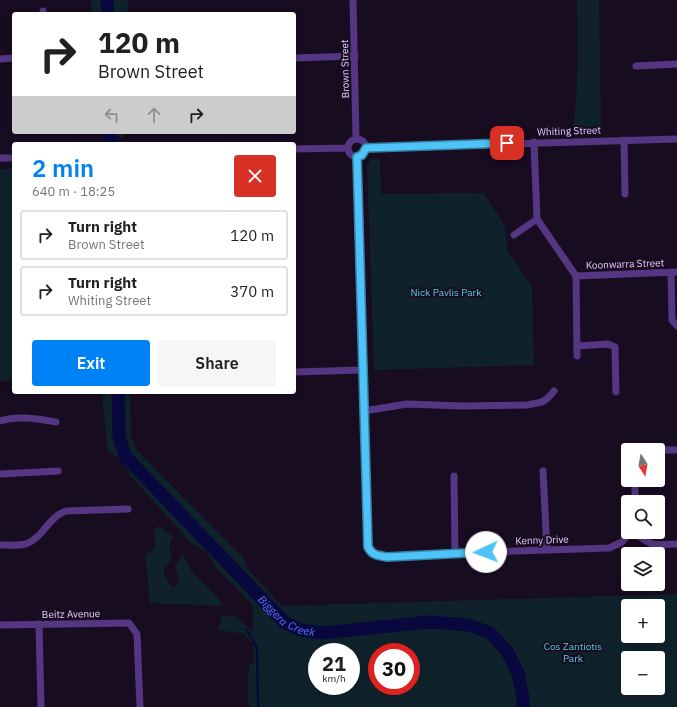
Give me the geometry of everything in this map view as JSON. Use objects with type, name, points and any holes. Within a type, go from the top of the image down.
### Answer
[{"type":"street","name":"Brown Street","points":[[354,0],[356,138]]},
{"type":"street","points":[[296,58],[355,56]]},
{"type":"street","points":[[0,59],[12,58]]},
{"type":"street","points":[[636,66],[677,64]]},
{"type":"street","points":[[356,138],[363,141],[366,148],[362,155],[357,157],[350,155],[347,148],[349,142],[356,138]]},
{"type":"street","name":"Whiting Street","points":[[366,148],[677,139]]},
{"type":"street","points":[[624,140],[625,194]]},
{"type":"street","points":[[514,235],[537,219],[534,142]]},
{"type":"street","points":[[296,149],[347,148]]},
{"type":"street","points":[[357,157],[364,411],[407,404],[464,406],[526,405],[542,402],[554,391]]},
{"type":"street","points":[[0,158],[12,158]]},
{"type":"street","name":"Koonwarra Street","points":[[537,219],[576,276],[674,272]]},
{"type":"street","points":[[674,272],[672,317],[673,322],[677,326]]},
{"type":"street","points":[[576,276],[577,356]]},
{"type":"street","points":[[577,346],[608,344],[615,347],[616,392]]},
{"type":"street","points":[[296,372],[362,370]]},
{"type":"street","name":"Kenny Drive","points":[[364,411],[368,547],[377,555],[387,557],[455,553],[609,548],[625,539]]},
{"type":"street","points":[[0,421],[17,418],[56,422]]},
{"type":"street","points":[[665,450],[677,450]]},
{"type":"street","points":[[0,474],[58,471]]},
{"type":"street","points":[[544,471],[547,550]]},
{"type":"street","points":[[454,476],[455,553]]},
{"type":"street","points":[[0,545],[22,545],[32,541],[40,535],[59,514],[66,512],[128,509]]},
{"type":"street","points":[[642,539],[646,542],[654,544],[677,544]]},
{"type":"street","name":"Beitz Avenue","points":[[0,625],[129,622],[137,634],[140,707]]},
{"type":"street","points":[[39,624],[41,707]]},
{"type":"green space","points":[[91,0],[128,0],[128,12],[92,12]]},
{"type":"green space","points":[[577,0],[599,0],[601,130],[573,131],[577,82]]},
{"type":"green space","points":[[111,134],[124,134],[124,138]]},
{"type":"green space","name":"Nick Pavlis Park","points":[[380,158],[381,194],[484,193],[505,226],[508,252],[532,286],[534,365],[374,370],[367,165],[371,159]]},
{"type":"green space","points":[[7,168],[12,168],[12,380],[0,381],[0,169],[8,169]]},
{"type":"green space","name":"Cos Zantiotis Park","points":[[102,394],[130,394],[131,437],[137,450],[244,559],[247,568],[280,604],[284,606],[677,594],[677,707],[250,707],[248,703],[248,676],[250,664],[254,663],[253,642],[249,641],[245,634],[218,630],[222,616],[234,616],[253,631],[253,607],[249,601],[215,567],[207,553],[190,542],[130,475],[124,464],[107,450]]},
{"type":"green space","points":[[159,526],[173,537],[169,545],[172,560],[164,567],[164,575],[173,588],[179,581],[175,565],[183,555],[192,572],[219,599],[222,606],[150,603],[145,555],[155,548],[154,530]]},
{"type":"waterway","name":"Biggera Creek","points":[[107,0],[108,12]]},
{"type":"waterway","name":"Biggera Creek","points":[[111,134],[111,142]]},
{"type":"waterway","name":"Biggera Creek","points":[[118,394],[119,436],[125,456],[284,622],[301,630],[322,633],[429,622],[469,625],[490,633],[507,651],[518,673],[523,697],[523,707]]},
{"type":"waterway","points":[[246,629],[257,648],[258,707]]},
{"type":"route","points":[[486,552],[387,557],[377,555],[368,547],[357,157],[362,155],[366,148],[507,143]]}]
